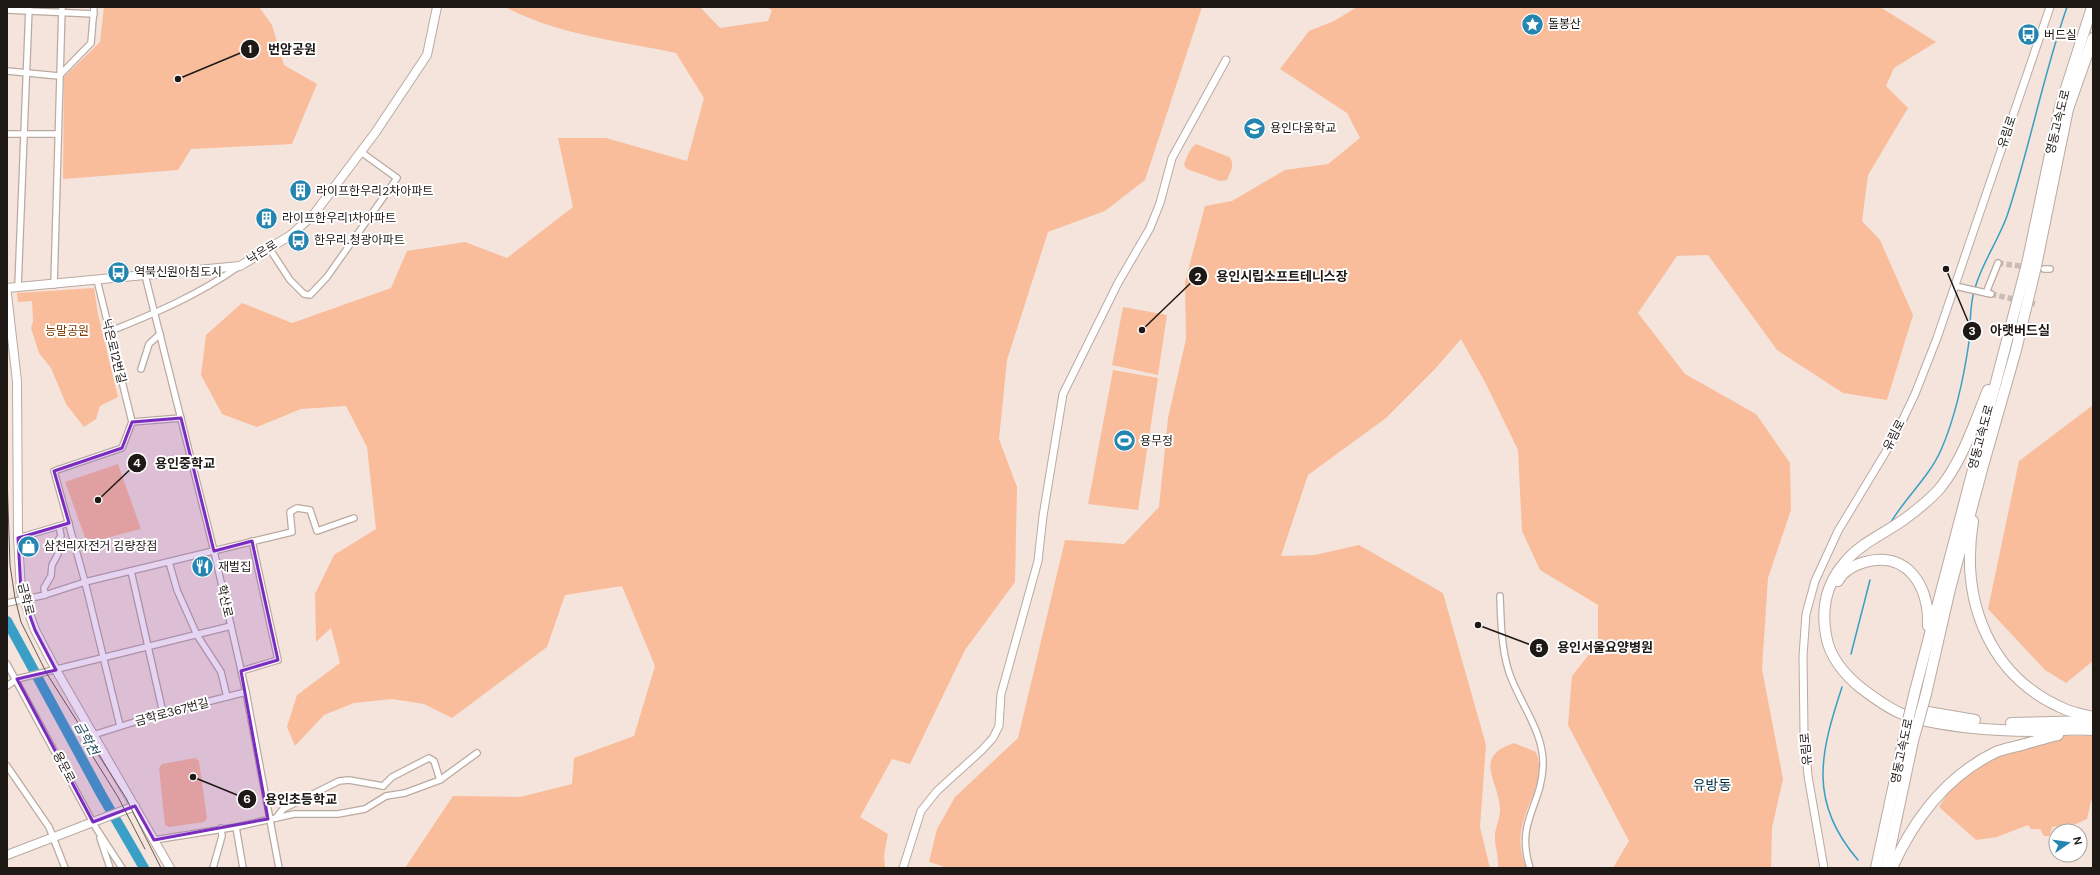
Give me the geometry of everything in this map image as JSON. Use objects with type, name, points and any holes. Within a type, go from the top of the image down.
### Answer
[{"type":"highway","name":"영동고속도로","points":[[1886,868],[1909,739],[1914,691],[2027,264],[2060,107],[2092,7]]},
{"type":"highway","name":"영동고속도로","points":[[1876,868],[1909,739],[1926,694],[1950,589],[1982,466],[2016,350],[2036,266],[2068,109],[2093,38]]},
{"type":"highway","points":[[2007,342],[1964,450],[1940,488],[1905,519],[1859,548],[1836,573],[1829,586],[1824,604],[1823,621],[1826,640],[1834,656],[1849,677],[1873,697],[1901,713],[1935,723],[1977,727],[2032,731],[2091,727]]},
{"type":"highway","points":[[1982,466],[1972,531],[1970,568],[1973,595],[1980,620],[1988,640],[2002,662],[2020,681],[2041,697],[2067,710],[2093,717]]},
{"type":"highway","points":[[1923,658],[1928,634],[1926,602],[1916,578],[1908,569],[1887,560],[1874,560],[1851,568],[1840,577],[1833,589],[1828,605],[1828,620],[1831,638],[1844,665],[1860,682],[1875,691],[1905,707],[1948,717],[1995,722],[2091,727]]},
{"type":"highway","points":[[1892,868],[1905,838],[1924,811],[1943,789],[1967,769],[1997,752],[2052,736],[2091,727]]},
{"type":"main road","name":"낙은로","points":[[7,288],[54,285],[240,266],[290,235],[314,214],[361,152],[428,55],[438,7]]},
{"type":"main road","name":"금학로","points":[[7,294],[17,381],[18,538],[22,601],[34,630],[56,670],[97,733],[134,806],[170,868]]},
{"type":"main road","points":[[7,855],[54,836],[97,823],[134,806]]},
{"type":"street","points":[[59,76],[91,43],[94,7]]},
{"type":"street","name":"유림로","points":[[1824,868],[1808,776],[1804,732],[1803,656],[1806,614],[1815,581],[1838,531],[1893,440],[1915,394],[1955,286],[2050,7]]},
{"type":"street","points":[[18,287],[29,9]]},
{"type":"street","points":[[7,10],[62,10],[94,14]]},
{"type":"street","points":[[54,285],[62,10]]},
{"type":"street","points":[[903,868],[921,811],[937,791],[982,750],[993,738],[999,726],[1001,694],[1038,561],[1043,516],[1063,394],[1118,283],[1150,228],[1160,204],[1172,158],[1226,60]]},
{"type":"street","points":[[7,71],[59,76]]},
{"type":"street","points":[[7,134],[58,134]]},
{"type":"street","points":[[269,248],[290,280],[304,294],[310,295],[327,277],[397,178],[361,152]]},
{"type":"street","points":[[1955,286],[1987,293],[1998,264]]},
{"type":"street","points":[[108,332],[154,313],[215,283],[240,266]]},
{"type":"street","name":"학산로","points":[[145,275],[214,551],[246,692],[268,819],[279,868]]},
{"type":"street","name":"낙은로12번길","points":[[97,280],[108,332],[132,422]]},
{"type":"street","points":[[141,369],[149,344],[160,334]]},
{"type":"street","points":[[120,726],[85,582],[54,471],[122,448],[132,422],[181,418]]},
{"type":"street","points":[[7,604],[45,596],[85,582],[292,532],[290,512],[297,508],[310,510],[317,531],[354,518]]},
{"type":"street","points":[[18,538],[68,523]]},
{"type":"street","points":[[45,596],[44,588],[51,576],[52,565],[58,554],[57,542],[61,536],[58,526]]},
{"type":"street","points":[[241,671],[278,660],[252,541]]},
{"type":"street","points":[[169,562],[177,590],[197,635],[221,672],[226,697]]},
{"type":"street","points":[[131,571],[163,713]]},
{"type":"street","points":[[1500,596],[1504,652],[1508,670],[1537,733],[1544,765],[1539,790],[1528,819],[1524,839],[1530,868]]},
{"type":"street","points":[[7,686],[16,679],[231,626]]},
{"type":"street","name":"용문로","points":[[7,664],[122,868]]},
{"type":"street","name":"금학로367번길","points":[[97,733],[163,713],[246,692]]},
{"type":"street","points":[[154,840],[221,828],[236,827],[294,814],[338,814],[365,809],[386,796],[405,793],[440,780],[477,753]]},
{"type":"street","points":[[383,786],[392,777],[429,758],[434,761],[440,780]]},
{"type":"street","points":[[7,766],[54,836],[65,868]]},
{"type":"street","points":[[276,818],[283,809],[339,781],[349,780],[383,786]]},
{"type":"street","points":[[383,786],[386,796]]},
{"type":"street","points":[[97,823],[110,868]]},
{"type":"street","points":[[236,827],[242,868]]},
{"type":"street","points":[[213,868],[222,836],[221,828]]},
{"type":"highlighted area","points":[[181,418],[214,551],[252,541],[278,660],[241,671],[268,819],[154,840],[135,806],[93,822],[17,679],[56,670],[35,630],[21,591],[18,538],[69,523],[54,471],[122,448],[132,422]]},
{"type":"green space","points":[[104,7],[259,7],[272,25],[284,65],[317,84],[292,144],[191,149],[178,170],[63,179],[64,77],[100,42]]},
{"type":"green space","points":[[505,7],[700,7],[720,28],[768,21],[772,10],[766,7],[1202,7],[1145,180],[1105,211],[1048,232],[1007,360],[999,439],[1017,487],[1015,582],[965,650],[910,764],[892,759],[860,817],[888,834],[884,855],[885,868],[405,868],[453,796],[520,797],[572,784],[574,758],[634,736],[655,666],[622,586],[565,595],[547,647],[452,718],[424,704],[392,699],[354,703],[324,715],[295,746],[287,727],[297,695],[340,663],[331,628],[316,642],[315,594],[334,555],[376,529],[367,447],[346,406],[301,409],[257,427],[222,414],[201,375],[206,335],[242,303],[292,323],[391,288],[407,251],[465,242],[507,258],[573,207],[558,138],[606,138],[687,161],[704,98],[676,53],[567,31],[525,17]]},
{"type":"green space","points":[[1357,7],[1880,7],[1936,42],[1894,68],[1886,86],[1908,108],[1868,175],[1862,221],[1880,240],[1913,315],[1887,400],[1843,393],[1777,350],[1708,255],[1677,256],[1638,313],[1685,374],[1756,414],[1790,463],[1791,510],[1768,578],[1762,669],[1783,779],[1772,828],[1771,868],[1613,868],[1629,841],[1568,725],[1572,676],[1598,643],[1598,605],[1540,570],[1522,531],[1518,450],[1486,384],[1461,339],[1435,369],[1386,418],[1308,475],[1281,556],[1315,555],[1359,545],[1443,593],[1486,745],[1480,827],[1490,868],[948,868],[929,862],[937,829],[955,797],[1018,738],[1065,540],[1124,544],[1159,507],[1168,418],[1186,339],[1185,282],[1205,206],[1232,201],[1285,170],[1328,164],[1360,138],[1347,113],[1280,69],[1309,31],[1334,21]]},
{"type":"green space","points":[[1196,144],[1229,157],[1232,165],[1227,180],[1220,181],[1187,169],[1184,165],[1186,159]]},
{"type":"green space","name":"능말공원","points":[[94,288],[98,314],[118,397],[100,406],[96,419],[84,427],[66,404],[51,368],[39,353],[31,328],[33,321],[32,301],[18,302],[17,293]]},
{"type":"green space","points":[[1123,307],[1167,315],[1158,375],[1112,365]]},
{"type":"green space","name":"용무정","points":[[1113,370],[1158,378],[1138,510],[1088,504]]},
{"type":"green space","points":[[2093,405],[2093,661],[2066,683],[2045,670],[1988,609],[2019,461]]},
{"type":"green space","points":[[118,464],[141,529],[87,543],[65,482]]},
{"type":"green space","points":[[2058,736],[2093,736],[2093,800],[2091,801],[2087,819],[2078,823],[2048,823],[2048,836],[2044,836],[2040,829],[2031,829],[2028,825],[1997,837],[1976,840],[1939,807],[1962,779],[1976,769],[2007,753]]},
{"type":"green space","points":[[1514,743],[1536,752],[1539,762],[1539,772],[1521,832],[1521,850],[1526,868],[1498,868],[1495,834],[1500,810],[1499,800],[1491,771],[1491,763],[1494,755],[1501,749]]},
{"type":"green space","points":[[195,758],[199,761],[207,818],[204,822],[169,827],[165,825],[159,768],[162,764]]},
{"type":"waterway","points":[[1891,522],[1936,460],[1951,424],[1962,383],[1967,355],[1973,294],[1978,279],[2007,216],[2023,164],[2058,33],[2067,7]]},
{"type":"waterway","points":[[1851,654],[1870,580]]},
{"type":"waterway","name":"금학천","points":[[7,621],[101,794],[144,868]]},
{"type":"waterway","points":[[1842,687],[1828,734],[1824,756],[1823,777],[1825,797],[1831,818],[1842,839],[1858,860]]},
{"type":"tunnel","points":[[1998,263],[2027,267]]},
{"type":"tunnel","points":[[1991,294],[2035,304]]},
{"type":"tram line","points":[[7,476],[10,565],[15,598],[21,622],[47,674],[126,798],[161,868]]},
{"type":"tram line","points":[[90,752],[118,797],[145,849]]},
{"type":"place","name":"돌봉산","points":[[1532,24]]},
{"type":"place","name":"버드실","points":[[2029,35]]},
{"type":"place","name":"번암공원","points":[[178,79]]},
{"type":"place","name":"용인다움학교","points":[[1255,128]]},
{"type":"place","name":"라이프한우리2차아파트","points":[[301,191]]},
{"type":"place","name":"라이프한우리1차아파트","points":[[267,218]]},
{"type":"place","name":"한우리.청광아파트","points":[[298,240]]},
{"type":"place","name":"아랫버드실","points":[[1946,269]]},
{"type":"place","name":"역북신원아침도시","points":[[118,272]]},
{"type":"place","name":"용인시립소프트테니스장","points":[[1142,330]]},
{"type":"place","name":"용무정","points":[[1124,441]]},
{"type":"place","name":"용인중학교","points":[[98,500]]},
{"type":"place","name":"삼천리자전거 김량장점","points":[[28,546]]},
{"type":"place","name":"재벌집","points":[[202,567]]},
{"type":"place","name":"용인서울요양병원","points":[[1478,625]]},
{"type":"place","name":"용인초등학교","points":[[193,777]]},
{"type":"district","name":"유방동","points":[[1712,785]]}]
